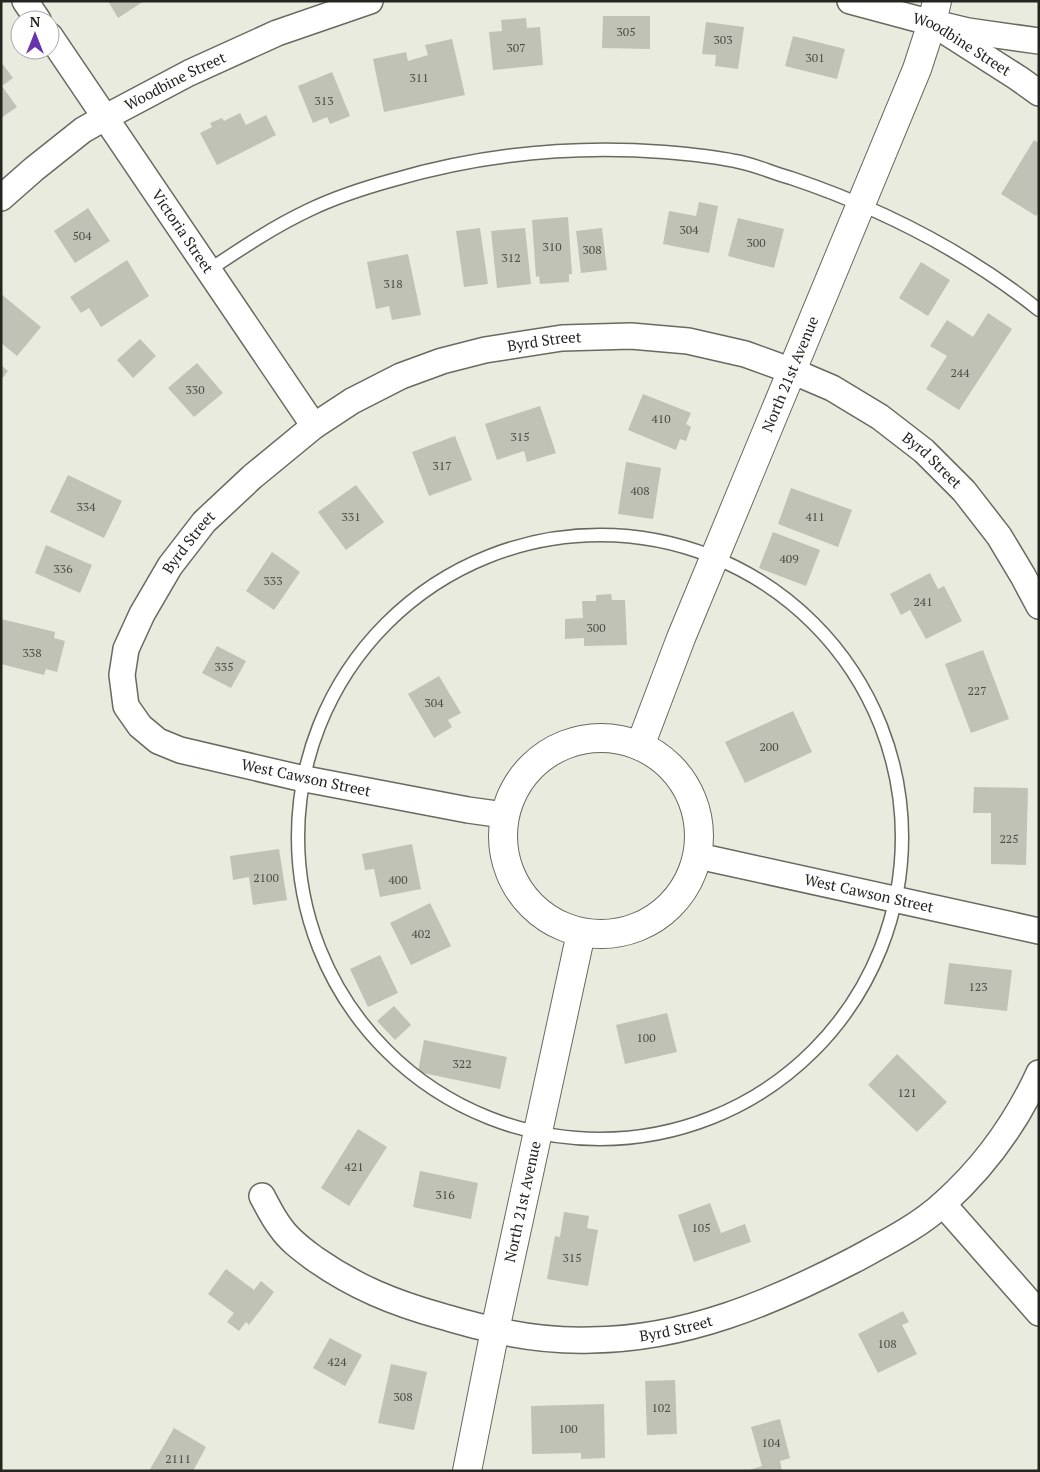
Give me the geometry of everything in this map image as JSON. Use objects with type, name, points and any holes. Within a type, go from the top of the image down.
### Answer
[{"type":"street","name":"Woodbine Street","points":[[1,198],[76,136],[106,117],[189,73],[277,33],[370,1]]},
{"type":"street","name":"Woodbine Street","points":[[850,1],[935,12],[1039,93]]},
{"type":"street","points":[[935,12],[968,31],[1039,41]]},
{"type":"street","name":"North 21st Avenue","points":[[640,746],[681,638],[917,69],[935,12]]},
{"type":"street","name":"Victoria Street","points":[[60,50],[314,426]]},
{"type":"street","name":"Byrd Street","points":[[126,706],[122,675],[126,649],[142,614],[170,566],[204,522],[252,477],[314,426],[352,401],[401,376],[442,361],[485,350],[562,338],[631,336],[688,341],[745,354],[832,388],[880,417],[924,450],[964,491],[999,536],[1024,576],[1039,606]]},
{"type":"street","name":"West Cawson Street","points":[[126,706],[140,726],[158,741],[180,750],[300,778],[468,810],[504,815]]},
{"type":"street","points":[[591,738],[616,739],[640,746],[659,757],[676,772],[688,790],[697,812],[700,834],[698,856],[689,881],[675,902],[655,918],[632,930],[606,934],[581,932],[556,924],[535,910],[518,890],[507,866],[502,840],[504,815],[513,792],[527,771],[545,755],[567,744],[591,738]]},
{"type":"street","name":"West Cawson Street","points":[[698,856],[1039,931]]},
{"type":"street","name":"North 21st Avenue","points":[[467,1471],[495,1330],[581,932]]},
{"type":"street","name":"Byrd Street","points":[[262,1196],[281,1229],[299,1247],[338,1275],[382,1297],[427,1312],[495,1330],[546,1338],[591,1340],[644,1336],[687,1328],[728,1316],[815,1280],[889,1241],[925,1218],[975,1174],[1004,1136],[1039,1073]]},
{"type":"street","points":[[943,1204],[1039,1313]]},
{"type":"lane","points":[[209,270],[257,237],[309,210],[352,191],[422,171],[493,157],[550,151],[622,149],[694,154],[737,161],[826,190],[861,204],[933,239],[1009,286],[1039,310]]},
{"type":"lane","points":[[609,535],[656,537],[692,545],[716,554],[755,577],[797,608],[834,644],[864,684],[884,724],[897,767],[904,811],[904,856],[897,899],[887,928],[871,960],[851,992],[803,1052],[769,1086],[738,1109],[711,1123],[690,1130],[643,1140],[599,1140],[537,1133],[497,1125],[460,1106],[418,1077],[380,1042],[349,1003],[324,959],[310,922],[299,874],[295,826],[300,778],[306,757],[327,712],[348,679],[381,637],[411,606],[451,574],[485,556],[514,545],[562,537],[609,535]]},
{"type":"building","points":[[108,1],[144,1],[118,18]]},
{"type":"building","points":[[603,16],[650,16],[650,49],[602,48]]},
{"type":"building","points":[[526,18],[527,28],[540,27],[543,65],[493,70],[489,32],[502,31],[501,20]]},
{"type":"building","points":[[706,22],[744,27],[738,69],[715,66],[716,55],[702,54]]},
{"type":"building","points":[[793,36],[845,49],[837,79],[785,66]]},
{"type":"building","points":[[452,39],[465,95],[384,112],[373,59],[406,52],[408,61],[428,55],[425,45]]},
{"type":"building","points":[[1,62],[13,78],[2,86],[17,107],[1,118]]},
{"type":"building","points":[[332,72],[350,116],[330,124],[327,117],[313,123],[298,86]]},
{"type":"building","points":[[240,113],[246,125],[266,115],[276,135],[217,165],[200,133],[212,127],[210,123],[222,118],[224,121]]},
{"type":"building","points":[[1034,140],[1039,143],[1039,211],[1036,216],[1001,194]]},
{"type":"building","points":[[699,202],[718,206],[709,253],[663,244],[669,211],[696,216]]},
{"type":"building","points":[[88,208],[110,241],[75,263],[54,231]]},
{"type":"building","points":[[568,217],[572,274],[569,274],[569,282],[540,284],[539,276],[536,277],[532,220]]},
{"type":"building","points":[[738,218],[784,229],[774,268],[728,256]]},
{"type":"building","points":[[480,228],[488,284],[464,287],[456,231]]},
{"type":"building","points":[[525,228],[531,284],[497,288],[491,231]]},
{"type":"building","points":[[602,228],[607,270],[581,273],[576,231]]},
{"type":"building","points":[[408,254],[421,315],[392,320],[389,306],[376,309],[367,262]]},
{"type":"building","points":[[127,260],[149,296],[101,327],[89,308],[81,313],[70,297]]},
{"type":"building","points":[[921,262],[950,280],[928,316],[899,298]]},
{"type":"building","points":[[1,294],[41,327],[17,356],[1,343]]},
{"type":"building","points":[[988,313],[1012,329],[959,410],[926,389],[947,356],[930,346],[947,320],[973,337]]},
{"type":"building","points":[[140,339],[156,356],[133,378],[117,360]]},
{"type":"building","points":[[197,363],[223,393],[194,417],[168,388]]},
{"type":"building","points":[[1,365],[8,371],[1,380]]},
{"type":"building","points":[[643,394],[691,413],[686,424],[691,427],[686,441],[680,439],[676,450],[628,430]]},
{"type":"building","points":[[540,406],[556,453],[527,462],[524,451],[497,460],[485,424]]},
{"type":"building","points":[[455,436],[472,480],[429,496],[412,452]]},
{"type":"building","points":[[626,462],[661,468],[653,519],[618,514]]},
{"type":"building","points":[[68,475],[122,501],[104,538],[50,512]]},
{"type":"building","points":[[356,485],[384,522],[346,550],[318,512]]},
{"type":"building","points":[[791,488],[852,510],[838,547],[778,524]]},
{"type":"building","points":[[773,532],[820,550],[806,586],[759,568]]},
{"type":"building","points":[[46,545],[92,565],[80,593],[35,573]]},
{"type":"building","points":[[272,552],[300,572],[274,610],[246,591]]},
{"type":"building","points":[[930,573],[938,589],[944,586],[962,621],[926,639],[910,610],[901,615],[890,594]]},
{"type":"building","points":[[611,594],[612,600],[625,600],[627,645],[584,646],[584,638],[565,639],[565,619],[583,618],[582,601],[596,601],[596,595]]},
{"type":"building","points":[[1,619],[55,632],[54,638],[65,641],[57,672],[46,669],[44,675],[1,664]]},
{"type":"building","points":[[217,646],[246,661],[231,688],[202,673]]},
{"type":"building","points":[[983,650],[1009,719],[971,733],[945,664]]},
{"type":"building","points":[[439,676],[461,713],[448,720],[452,727],[434,738],[408,694]]},
{"type":"building","points":[[793,711],[812,752],[745,783],[725,742]]},
{"type":"building","points":[[974,787],[1028,788],[1026,865],[991,864],[991,813],[973,813]]},
{"type":"building","points":[[412,844],[421,889],[380,897],[374,869],[365,870],[362,854]]},
{"type":"building","points":[[279,849],[287,900],[253,905],[249,877],[233,880],[230,856]]},
{"type":"building","points":[[430,903],[451,946],[411,965],[390,923]]},
{"type":"building","points":[[380,955],[398,993],[368,1007],[350,969]]},
{"type":"building","points":[[949,963],[1012,970],[1007,1011],[944,1004]]},
{"type":"building","points":[[394,1006],[411,1025],[395,1040],[377,1021]]},
{"type":"building","points":[[667,1013],[677,1052],[625,1064],[616,1025]]},
{"type":"building","points":[[424,1040],[507,1057],[500,1089],[418,1072]]},
{"type":"building","points":[[897,1054],[947,1102],[917,1132],[868,1085]]},
{"type":"building","points":[[358,1129],[387,1147],[349,1206],[321,1188]]},
{"type":"building","points":[[420,1171],[478,1183],[471,1219],[413,1207]]},
{"type":"building","points":[[710,1203],[721,1233],[745,1224],[751,1242],[694,1262],[678,1215]]},
{"type":"building","points":[[564,1212],[589,1216],[587,1228],[598,1230],[588,1286],[547,1279],[555,1236],[560,1237]]},
{"type":"building","points":[[226,1269],[254,1290],[261,1281],[274,1292],[249,1325],[246,1322],[239,1331],[227,1322],[234,1313],[208,1294]]},
{"type":"building","points":[[903,1311],[909,1322],[902,1325],[917,1354],[878,1373],[858,1334]]},
{"type":"building","points":[[330,1338],[362,1355],[345,1386],[313,1368]]},
{"type":"building","points":[[391,1364],[427,1372],[414,1430],[378,1423]]},
{"type":"building","points":[[675,1380],[677,1434],[647,1435],[645,1381]]},
{"type":"building","points":[[604,1404],[605,1458],[581,1459],[581,1453],[532,1454],[531,1406]]},
{"type":"building","points":[[780,1419],[790,1458],[780,1461],[782,1471],[746,1471],[762,1466],[751,1427]]},
{"type":"building","points":[[174,1428],[206,1447],[193,1471],[149,1471]]}]
